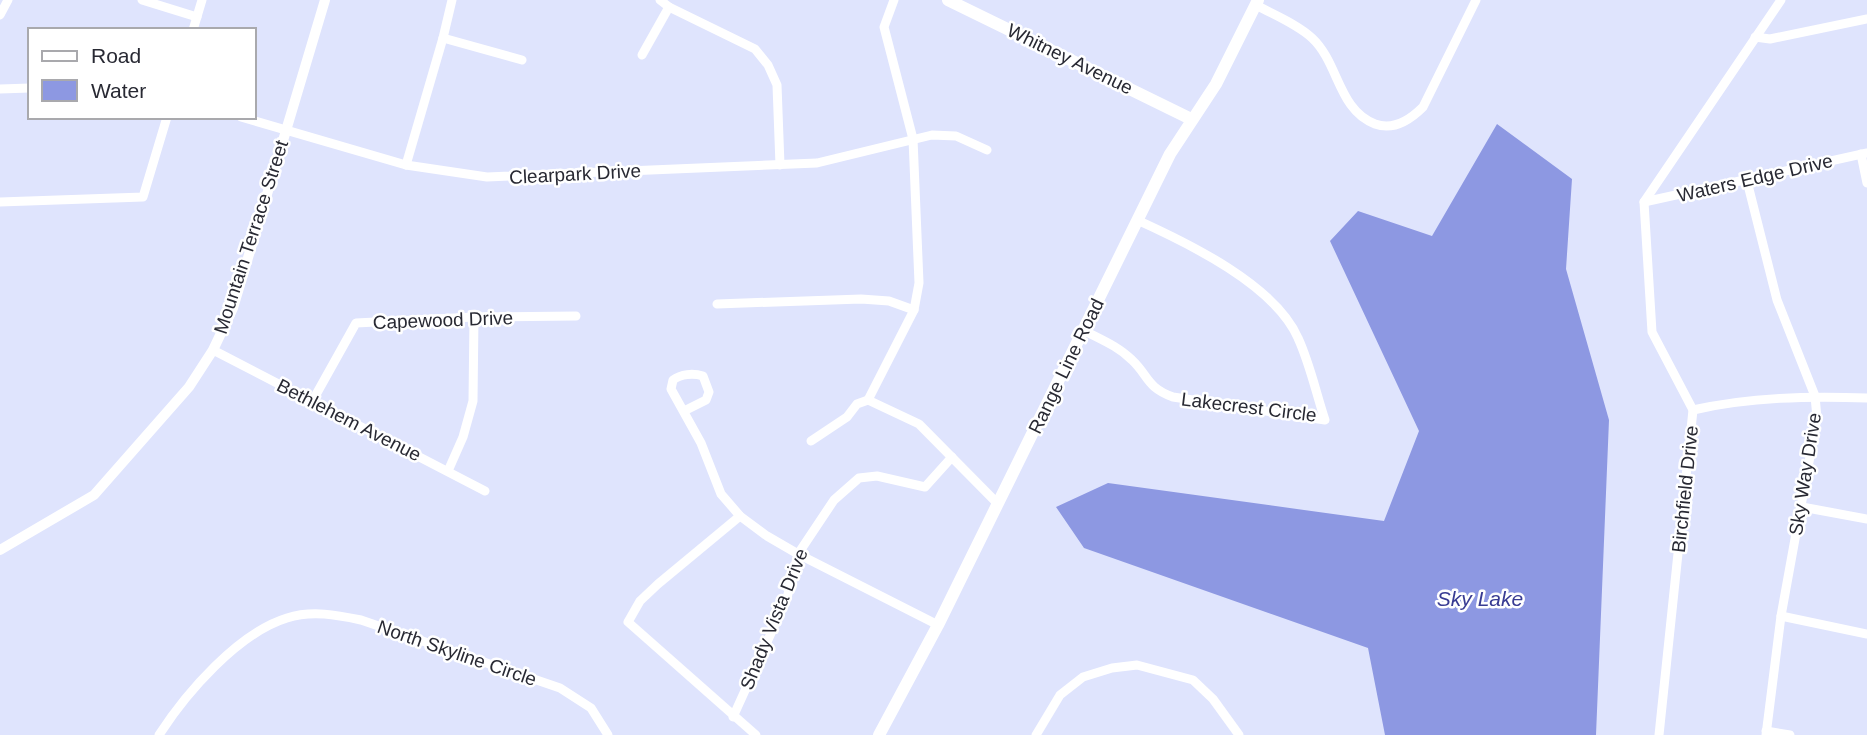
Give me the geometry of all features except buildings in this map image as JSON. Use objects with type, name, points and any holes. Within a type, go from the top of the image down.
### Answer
[{"type":"main road","name":"Whitney Avenue","points":[[948,0],[1191,119]]},
{"type":"main road","name":"Range Line Road","points":[[879,735],[938,625],[1170,154],[1216,84],[1257,2]]},
{"type":"street","points":[[0,15],[8,0]]},
{"type":"street","points":[[142,0],[197,17]]},
{"type":"street","points":[[194,28],[202,0]]},
{"type":"street","name":"Mountain Terrace Street","points":[[0,550],[94,495],[189,387],[214,351],[233,308],[325,0]]},
{"type":"street","points":[[405,165],[452,0]]},
{"type":"street","points":[[660,0],[668,7],[755,49],[768,65],[777,85],[780,164]]},
{"type":"street","points":[[811,441],[847,417],[857,404],[868,400],[914,310],[919,283],[913,139],[884,27],[894,0]]},
{"type":"street","points":[[1257,2],[1313,39],[1323,51],[1357,114],[1381,127],[1398,125],[1412,118],[1423,107],[1476,0]]},
{"type":"street","points":[[1644,202],[1781,0]]},
{"type":"street","points":[[642,55],[668,7]]},
{"type":"street","points":[[1755,37],[1770,39],[1867,19]]},
{"type":"street","points":[[443,38],[522,60]]},
{"type":"street","points":[[0,89],[28,88]]},
{"type":"street","points":[[0,202],[143,197],[166,119]]},
{"type":"street","name":"Clearpark Drive","points":[[248,119],[405,165],[486,177],[817,163],[932,135],[956,136],[986,150]]},
{"type":"street","points":[[1864,153],[1867,183]]},
{"type":"street","name":"Waters Edge Drive","points":[[1644,202],[1864,153]]},
{"type":"street","name":"Sky Way Drive","points":[[1746,181],[1777,300],[1815,396],[1817,418],[1781,616],[1766,733]]},
{"type":"street","name":"Birchfield Drive","points":[[1644,202],[1652,332],[1693,410],[1659,735]]},
{"type":"street","name":"Lakecrest Circle","points":[[1083,330],[1120,349],[1135,362],[1148,382],[1160,392],[1173,397],[1325,420],[1298,337],[1284,314],[1266,296],[1229,270],[1183,241],[1138,220]]},
{"type":"street","points":[[717,304],[861,299],[889,301],[914,310]]},
{"type":"street","name":"Capewood Drive","points":[[313,400],[356,323],[474,317],[576,316]]},
{"type":"street","points":[[448,471],[463,437],[473,401],[474,317]]},
{"type":"street","name":"Bethlehem Avenue","points":[[214,351],[485,491]]},
{"type":"street","points":[[684,411],[706,400],[709,392],[703,376],[678,376],[673,380],[671,389],[701,443],[721,494],[740,516],[798,554],[938,625]]},
{"type":"street","points":[[1693,410],[1724,403],[1815,396],[1867,398]]},
{"type":"street","points":[[868,400],[919,424],[998,504]]},
{"type":"street","name":"Shady Vista Drive","points":[[733,717],[787,598],[798,554],[834,500],[859,478],[877,475],[925,487],[952,457]]},
{"type":"street","points":[[1802,507],[1867,519]]},
{"type":"street","points":[[740,516],[640,601],[628,622],[755,735]]},
{"type":"street","name":"North Skyline Circle","points":[[159,735],[179,704],[223,659],[261,629],[289,617],[327,613],[362,620],[560,688],[592,708],[607,734]]},
{"type":"street","points":[[1781,616],[1867,634]]},
{"type":"street","points":[[1036,735],[1060,695],[1083,677],[1112,668],[1137,665],[1192,680],[1213,699],[1239,735]]},
{"type":"street","points":[[1766,733],[1790,735]]},
{"type":"water","name":"Sky Lake","points":[[1497,124],[1572,179],[1566,269],[1609,420],[1596,735],[1385,735],[1368,648],[1084,548],[1056,507],[1108,483],[1384,521],[1419,431],[1330,241],[1358,211],[1432,236]]}]
